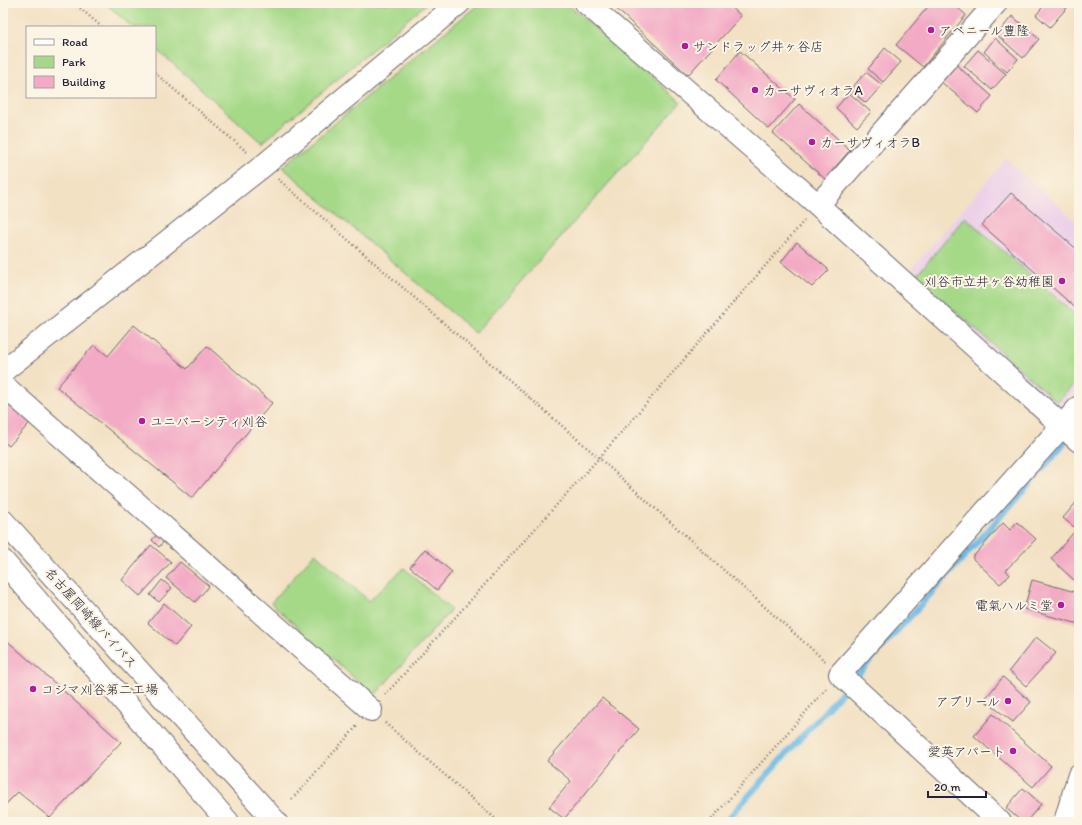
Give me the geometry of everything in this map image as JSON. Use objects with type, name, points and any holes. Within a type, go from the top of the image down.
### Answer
[{"type":"street","points":[[3,370],[263,166],[459,3]]},
{"type":"street","points":[[586,3],[818,205],[1079,441]]},
{"type":"street","points":[[818,205],[996,3]]},
{"type":"street","points":[[3,385],[371,710]]},
{"type":"street","points":[[1000,822],[840,674],[1079,407]]},
{"type":"street","name":"名古屋岡崎線バイパス","points":[[3,521],[276,822]]},
{"type":"street","points":[[3,561],[228,822]]},
{"type":"street","points":[[1065,822],[1079,775]]},
{"type":"path","points":[[74,3],[101,26]]},
{"type":"path","points":[[156,74],[599,458],[840,674],[709,822]]},
{"type":"path","points":[[292,799],[599,458],[818,205]]},
{"type":"path","points":[[371,710],[499,822]]},
{"type":"shaded area","points":[[1006,159],[1079,224],[1079,385],[1058,409],[907,274]]},
{"type":"green space","points":[[105,3],[427,3],[262,143],[156,49],[156,26],[131,26]]},
{"type":"green space","points":[[480,3],[566,3],[681,102],[475,333],[282,167]]},
{"type":"green space","points":[[965,217],[1079,318],[1079,378],[1057,402],[916,276]]},
{"type":"green space","points":[[315,553],[369,601],[404,568],[451,610],[374,696],[271,603]]},
{"type":"building","name":"サンドラッグ井ヶ谷店","points":[[610,3],[727,3],[741,16],[688,75]]},
{"type":"building","name":"アベニール豊隆","points":[[931,3],[952,3],[966,15],[923,67],[896,45]]},
{"type":"building","points":[[1046,3],[1071,3],[1050,27],[1036,15]]},
{"type":"building","points":[[1012,16],[1039,39],[1023,58],[997,35]]},
{"type":"building","points":[[995,38],[1018,59],[1007,72],[984,52]]},
{"type":"building","points":[[885,48],[901,62],[883,82],[868,69]]},
{"type":"building","points":[[978,50],[1006,74],[992,90],[964,66]]},
{"type":"building","name":"カーサヴィオラA","points":[[740,51],[795,99],[769,129],[716,80]]},
{"type":"building","points":[[955,64],[992,96],[978,113],[940,81]]},
{"type":"building","points":[[866,72],[882,85],[866,103],[850,90]]},
{"type":"building","points":[[849,93],[871,112],[857,127],[836,108]]},
{"type":"building","name":"カーサヴィオラB","points":[[799,104],[850,150],[825,179],[773,133]]},
{"type":"building","name":"刈谷市立井ヶ谷幼稚園","points":[[1011,193],[1079,251],[1079,311],[982,225]]},
{"type":"building","points":[[797,242],[829,270],[812,287],[781,262]]},
{"type":"building","points":[[134,325],[187,369],[207,346],[272,403],[192,498],[57,387],[94,345],[108,356]]},
{"type":"building","points":[[3,395],[35,417],[9,446],[3,441]]},
{"type":"building","points":[[1079,499],[1079,520],[1074,527],[1063,518]]},
{"type":"building","points":[[1017,522],[1036,539],[1006,570],[1010,575],[1000,584],[972,558],[1003,523],[1010,530]]},
{"type":"building","points":[[1079,526],[1079,575],[1074,580],[1051,559]]},
{"type":"building","points":[[163,528],[169,535],[159,547],[152,540]]},
{"type":"building","points":[[151,545],[171,562],[140,596],[122,580]]},
{"type":"building","points":[[425,549],[452,572],[437,590],[410,567]]},
{"type":"building","points":[[180,562],[209,586],[195,602],[166,578]]},
{"type":"building","points":[[162,580],[172,588],[159,602],[150,595]]},
{"type":"building","points":[[1032,580],[1079,593],[1079,624],[1024,609]]},
{"type":"building","points":[[164,603],[191,627],[175,646],[148,623]]},
{"type":"building","name":"コジマ刈谷第二工場","points":[[3,637],[121,742],[50,818],[18,792],[4,806],[3,805]]},
{"type":"building","points":[[1036,637],[1056,653],[1026,686],[1009,671]]},
{"type":"building","name":"アブリール","points":[[1003,677],[1031,702],[1013,722],[984,700]]},
{"type":"building","points":[[602,698],[639,729],[564,819],[549,807],[571,781],[547,761]]},
{"type":"building","name":"愛英アパート","points":[[993,714],[1051,766],[1033,787],[974,736]]},
{"type":"building","points":[[1023,788],[1041,804],[1026,822],[1022,822],[1006,808]]},
{"type":"waterway","points":[[725,822],[1026,488],[1079,426]]},
{"type":"place","name":"アベニール豊隆","points":[[931,30]]},
{"type":"place","name":"サンドラッグ井ヶ谷店","points":[[685,46]]},
{"type":"place","name":"カーサヴィオラA","points":[[755,90]]},
{"type":"place","name":"カーサヴィオラB","points":[[812,142]]},
{"type":"place","name":"刈谷市立井ヶ谷幼稚園","points":[[1062,281]]},
{"type":"place","name":"ユニバーシティ刈谷","points":[[142,421]]},
{"type":"place","name":"電氣ハルミ堂","points":[[1061,605]]},
{"type":"place","name":"コジマ刈谷第二工場","points":[[33,689]]},
{"type":"place","name":"アブリール","points":[[1008,701]]},
{"type":"place","name":"愛英アパート","points":[[1013,751]]}]
